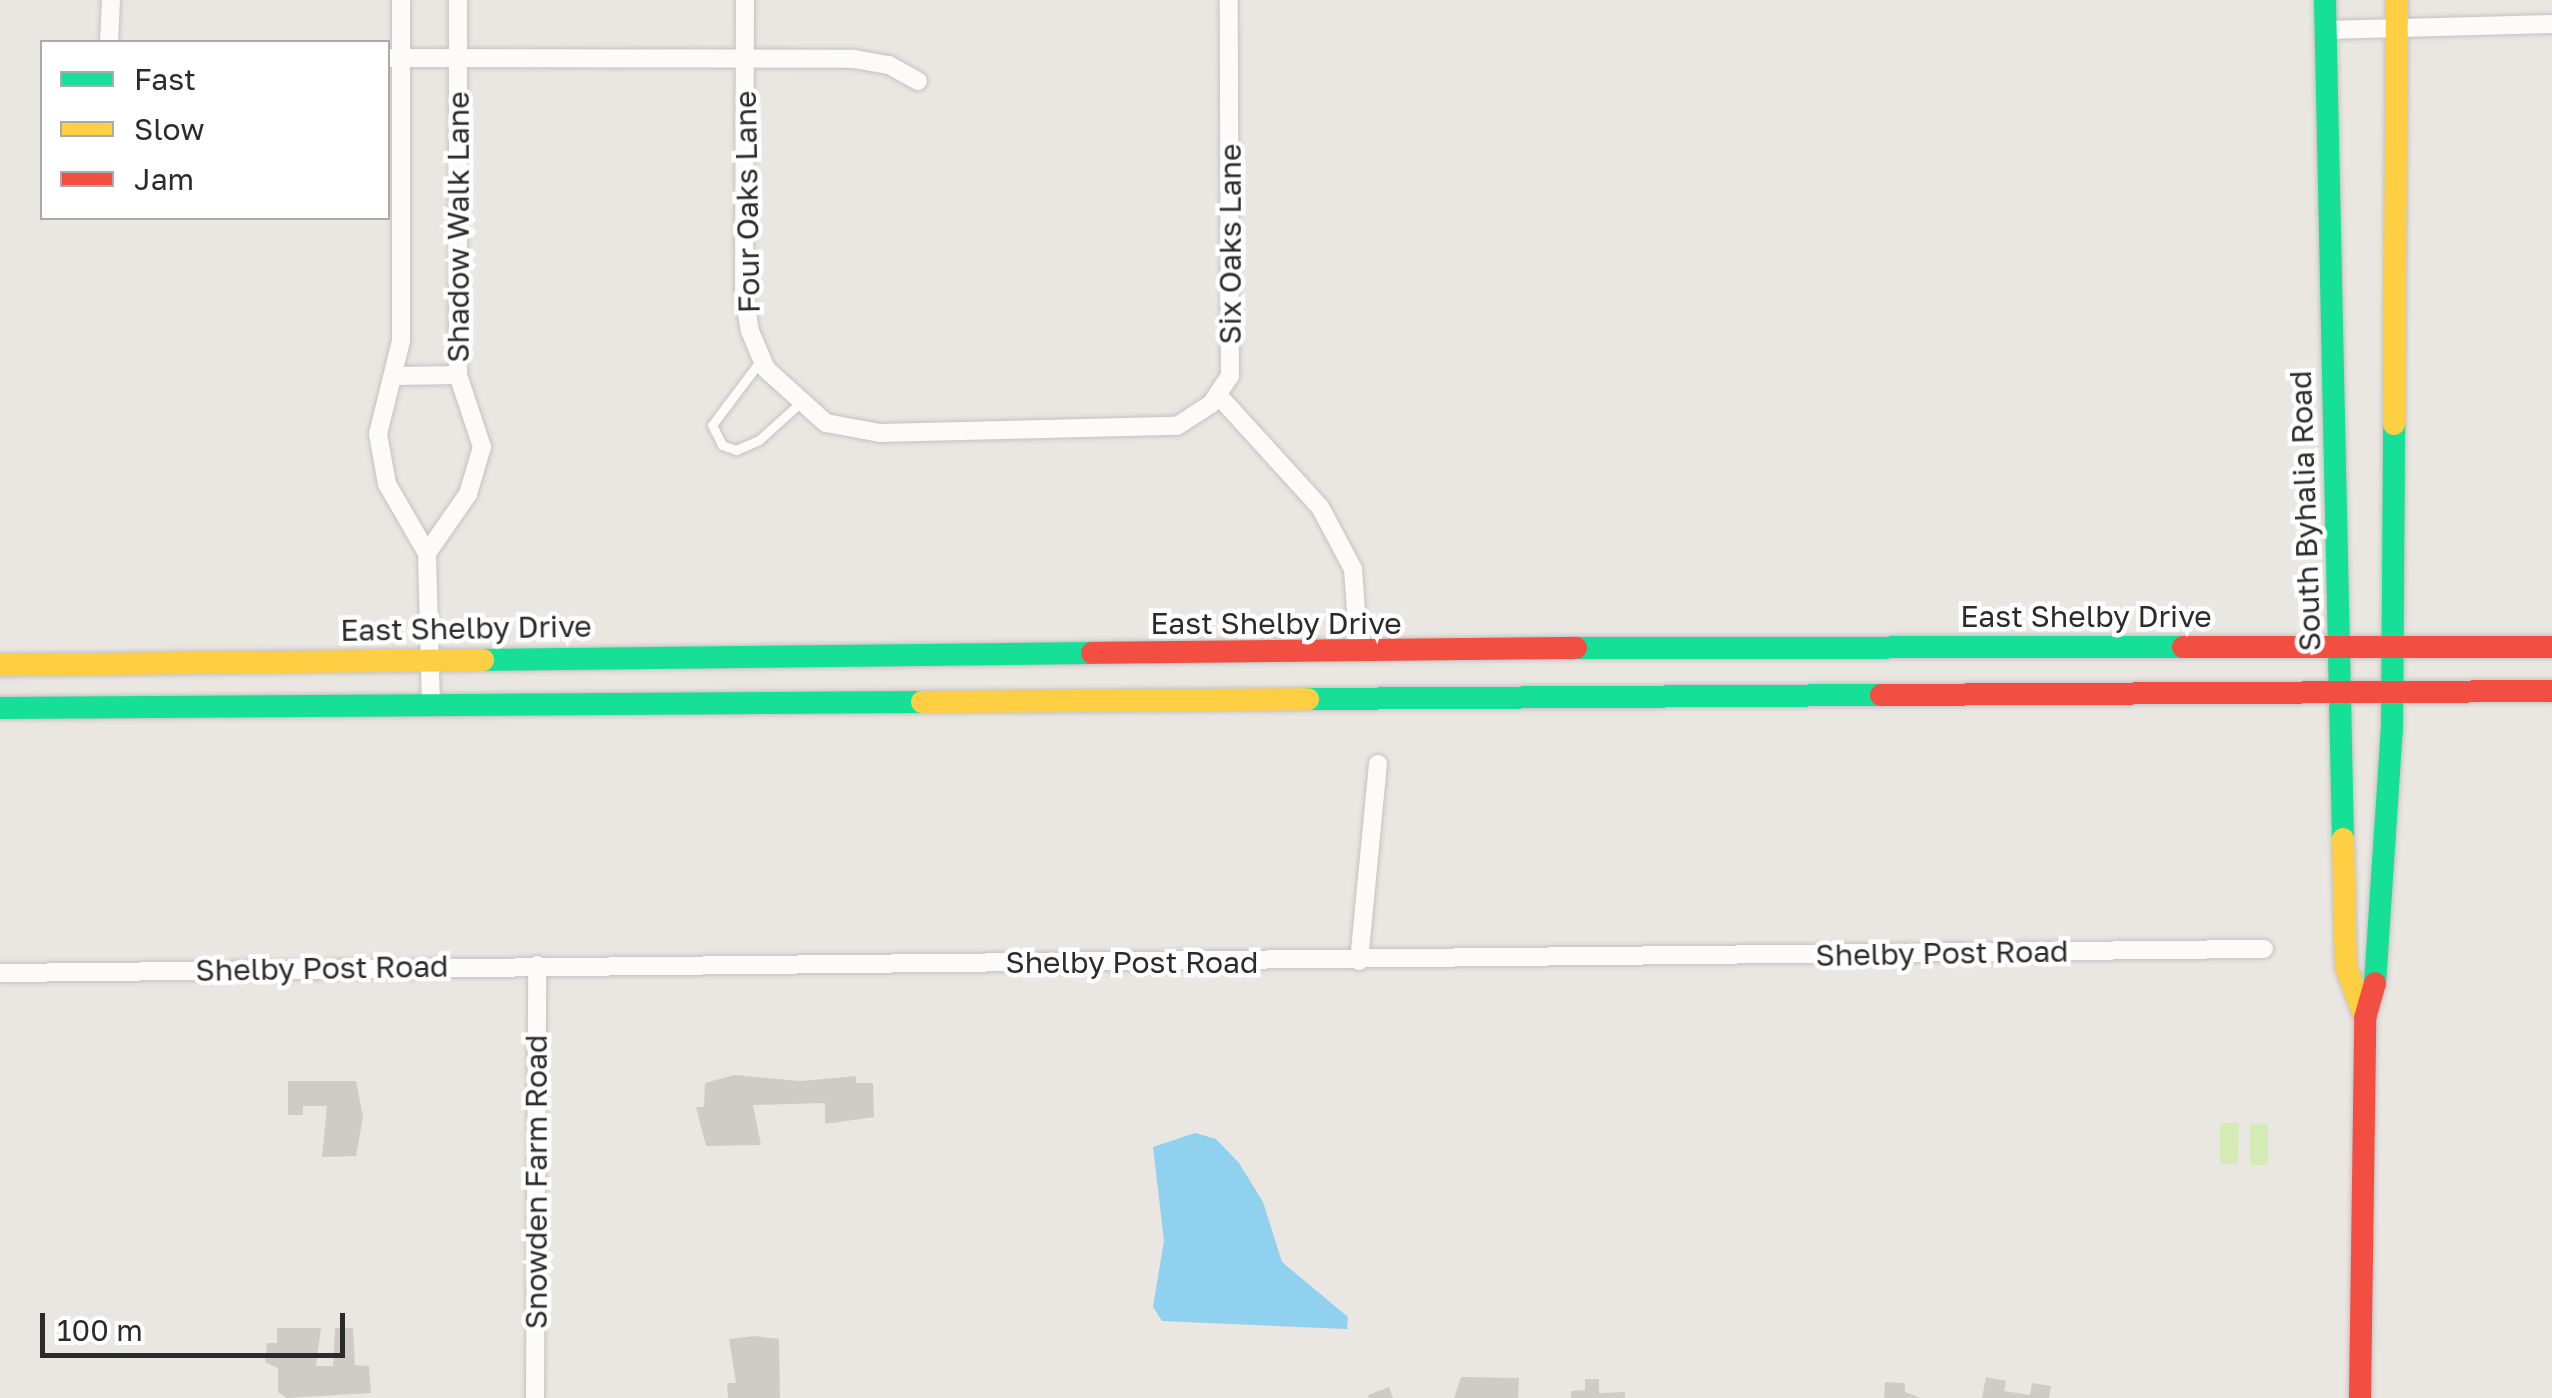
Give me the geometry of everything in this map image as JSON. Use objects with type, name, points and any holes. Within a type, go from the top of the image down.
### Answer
[{"type":"main road","name":"South Byhalia Road","points":[[2324,0],[2346,967],[2364,1018]]},
{"type":"main road","name":"South Byhalia Road","points":[[2360,1398],[2364,1018],[2381,964],[2392,693],[2397,0]]},
{"type":"main road","name":"East Shelby Drive","points":[[0,665],[428,658],[2552,647]]},
{"type":"main road","points":[[0,708],[2552,692]]},
{"type":"street","points":[[108,40],[111,0]]},
{"type":"street","name":"Shadow Walk Lane","points":[[401,0],[394,58],[396,376],[378,434],[379,458],[427,553],[431,704]]},
{"type":"street","name":"Shadow Walk Lane","points":[[427,553],[480,469],[479,426],[458,375],[458,0]]},
{"type":"street","name":"Four Oaks Lane","points":[[746,0],[744,294],[760,360]]},
{"type":"street","name":"Six Oaks Lane","points":[[1218,395],[1230,376],[1230,0]]},
{"type":"street","points":[[2325,30],[2552,24]]},
{"type":"street","points":[[394,58],[854,59],[889,65],[918,81]]},
{"type":"street","points":[[760,360],[826,422],[880,433],[1178,426],[1218,395],[1328,523],[1353,569],[1359,652]]},
{"type":"street","points":[[396,376],[458,375]]},
{"type":"street","points":[[1360,961],[1378,764]]},
{"type":"street","name":"Shelby Post Road","points":[[0,973],[2264,949]]},
{"type":"street","name":"Snowden Farm Road","points":[[535,1398],[537,965]]},
{"type":"lane","points":[[760,360],[712,425],[722,445],[736,450],[759,440],[801,402]]},
{"type":"green space","points":[[2220,1123],[2239,1123],[2238,1164],[2220,1164]]},
{"type":"green space","points":[[2250,1123],[2268,1124],[2268,1165],[2250,1165]]},
{"type":"water","points":[[1195,1133],[1216,1139],[1239,1163],[1263,1202],[1282,1262],[1348,1317],[1347,1329],[1162,1321],[1153,1307],[1164,1241],[1153,1147]]},
{"type":"building","points":[[734,1075],[801,1081],[856,1076],[856,1083],[873,1083],[874,1117],[825,1124],[825,1103],[753,1105],[761,1145],[706,1146],[696,1107],[704,1107],[705,1083]]},
{"type":"building","points":[[288,1081],[356,1081],[363,1117],[356,1156],[322,1157],[327,1106],[303,1106],[303,1115],[288,1115]]},
{"type":"building","points":[[277,1328],[321,1328],[316,1366],[333,1366],[335,1328],[353,1328],[355,1365],[369,1366],[371,1393],[287,1398],[278,1392],[278,1368],[265,1362],[267,1343],[277,1343]]},
{"type":"building","points":[[729,1339],[779,1339],[780,1398],[728,1398],[727,1383],[736,1383]]},
{"type":"building","points":[[1461,1377],[1519,1378],[1518,1398],[1454,1398]]},
{"type":"building","points":[[1986,1377],[2006,1381],[2004,1391],[2030,1395],[2032,1383],[2051,1386],[2049,1398],[1982,1398]]},
{"type":"building","points":[[1585,1379],[1599,1379],[1599,1393],[1625,1392],[1625,1398],[1571,1398],[1571,1391],[1585,1390]]},
{"type":"building","points":[[1885,1382],[1905,1383],[1905,1392],[1921,1398],[1884,1398]]},
{"type":"building","points":[[1389,1387],[1393,1398],[1369,1398],[1368,1395]]},
{"type":"traffic: fast","points":[[2325,0],[2343,839]]},
{"type":"traffic: fast","points":[[2375,983],[2392,730],[2394,424]]},
{"type":"traffic: fast","points":[[1576,648],[2183,647]]},
{"type":"traffic: fast","points":[[483,660],[1092,653]]},
{"type":"traffic: fast","points":[[1308,699],[1881,695]]},
{"type":"traffic: fast","points":[[0,708],[922,702]]},
{"type":"traffic: slow","points":[[2394,424],[2397,0]]},
{"type":"traffic: slow","points":[[0,665],[483,660]]},
{"type":"traffic: slow","points":[[922,702],[1308,699]]},
{"type":"traffic: slow","points":[[2343,839],[2346,967],[2365,1018]]},
{"type":"traffic: jam","points":[[2183,647],[2552,647]]},
{"type":"traffic: jam","points":[[1092,653],[1576,648]]},
{"type":"traffic: jam","points":[[1881,695],[2552,691]]},
{"type":"traffic: jam","points":[[2360,1398],[2365,1018],[2375,983]]}]
